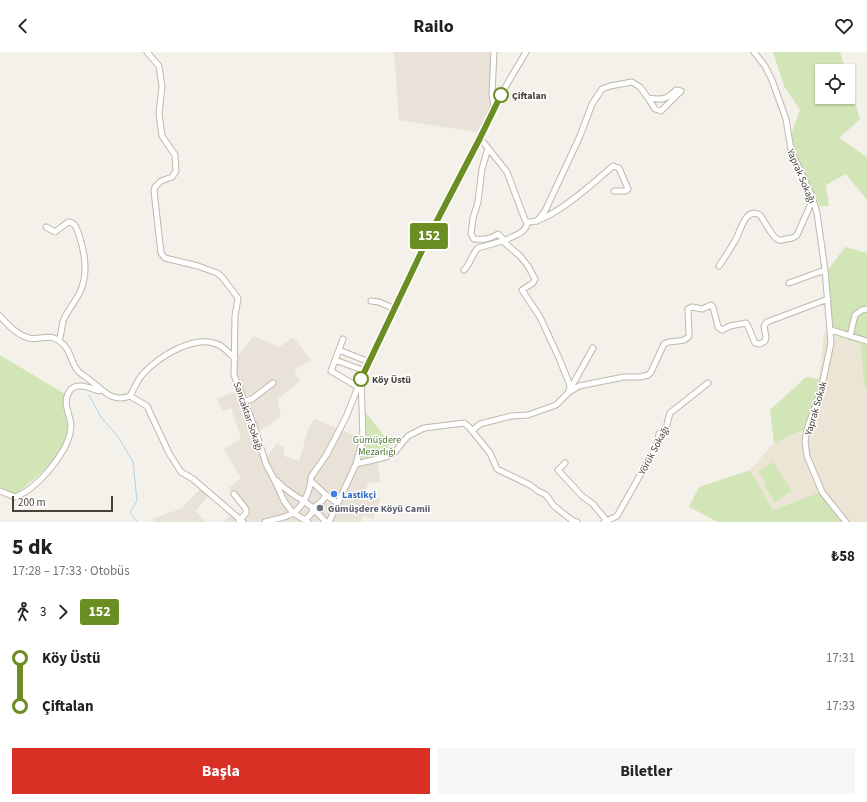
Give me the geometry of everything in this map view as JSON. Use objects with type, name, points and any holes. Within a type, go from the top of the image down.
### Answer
[{"type":"street","name":"Sancaktar Sokağı","points":[[147,52],[159,66],[162,86],[159,114],[162,136],[175,155],[176,171],[172,177],[161,181],[155,187],[154,191],[161,254],[165,258],[198,266],[217,273],[222,277],[238,298],[235,316],[234,375],[245,401],[266,464],[284,502],[294,513],[306,521]]},
{"type":"street","points":[[494,52],[492,94],[494,106]]},
{"type":"street","points":[[265,522],[273,521],[280,517],[294,513],[304,500],[311,477],[332,444],[346,417],[361,379],[429,236],[480,138],[494,106],[526,52]]},
{"type":"street","name":"Yaprak Sokağı","points":[[754,52],[765,66],[772,80],[786,119],[791,150],[814,200],[825,270],[831,330]]},
{"type":"street","points":[[537,221],[546,211],[580,136],[592,104],[602,89],[632,82],[640,88],[655,109],[661,111],[681,91],[676,90],[665,99],[648,98]]},
{"type":"street","points":[[464,270],[468,266],[478,248],[505,240],[525,230],[528,226],[507,172],[480,138]]},
{"type":"street","points":[[488,148],[482,169],[478,202],[473,218],[471,234],[474,239],[481,240],[488,239],[498,234],[528,266],[535,279],[522,290],[540,317],[560,358],[570,387],[568,393]]},
{"type":"street","points":[[527,222],[537,221],[558,210],[614,166],[619,168],[628,189],[626,191],[614,191]]},
{"type":"street","points":[[719,266],[737,237],[744,219],[754,213],[760,215],[766,222],[774,238],[778,240],[787,239],[797,235],[814,200]]},
{"type":"street","points":[[46,227],[55,232],[68,222],[73,224],[78,232],[84,258],[82,286],[75,302],[64,319],[59,340]]},
{"type":"street","points":[[789,283],[825,270]]},
{"type":"street","points":[[472,431],[480,424],[511,416],[528,416],[556,405],[568,393],[579,386],[624,376],[648,375],[651,372],[664,344],[668,341],[682,342],[689,336],[688,309],[692,307],[702,309],[711,305],[713,307],[718,327],[722,330],[730,326],[746,323],[755,343],[760,344],[765,341],[766,337],[764,326],[767,322],[828,299]]},
{"type":"street","points":[[371,301],[379,302],[395,309]]},
{"type":"street","points":[[850,336],[855,315],[862,310],[867,309]]},
{"type":"street","points":[[0,316],[20,335],[31,338],[46,337],[59,340],[68,348],[71,358],[78,370],[94,383],[102,392]]},
{"type":"street","points":[[831,330],[867,341]]},
{"type":"street","name":"Yaprak Sokak","points":[[831,330],[831,343],[821,390],[807,429],[805,442],[807,456],[822,492],[846,522]]},
{"type":"street","points":[[343,339],[331,371],[358,387]]},
{"type":"street","points":[[0,491],[15,497],[21,495],[54,465],[65,448],[70,434],[71,423],[67,411],[67,401],[68,393],[74,387],[81,386],[113,397],[125,398],[130,396],[141,376],[156,361],[191,343],[204,342],[217,344],[235,359]]},
{"type":"street","points":[[568,393],[593,348]]},
{"type":"street","points":[[339,350],[369,362]]},
{"type":"street","points":[[335,360],[365,371]]},
{"type":"street","points":[[274,479],[293,495],[304,500],[327,522],[356,464],[364,439],[361,379]]},
{"type":"street","points":[[245,401],[252,399],[273,383]]},
{"type":"street","name":"Yörük Sokağı","points":[[606,521],[617,516],[657,445],[659,434],[666,428],[670,413],[708,383]]},
{"type":"street","points":[[130,396],[147,406],[169,453],[181,472],[193,479],[241,521],[246,514],[246,509],[234,494]]},
{"type":"street","points":[[356,464],[386,457],[394,453],[408,436],[424,428],[464,423],[490,453],[497,468],[546,495],[554,506],[573,521],[577,522]]},
{"type":"street","points":[[565,463],[558,470],[582,496],[593,504],[606,521]]},
{"type":"street","points":[[311,481],[337,503]]},
{"type":"street","points":[[306,521],[312,513],[313,508],[322,501],[326,495]]},
{"type":"shaded area","points":[[394,52],[490,52],[494,106],[476,132],[399,120]]},
{"type":"shaded area","points":[[824,333],[861,344],[864,386],[867,388],[867,522],[847,522],[821,492],[773,510],[750,470],[774,443],[803,430],[818,386]]},
{"type":"shaded area","points":[[254,336],[279,347],[293,337],[311,360],[294,370],[300,381],[278,399],[281,417],[255,434],[265,460],[277,443],[284,447],[284,456],[299,461],[309,427],[315,419],[363,439],[357,463],[378,458],[380,483],[369,482],[365,491],[380,499],[373,519],[363,515],[361,522],[224,522],[233,513],[240,520],[246,509],[229,488],[241,478],[224,449],[241,439],[231,408],[222,411],[217,398],[240,390],[236,375],[235,359]]},
{"type":"shaded area","points":[[202,487],[210,494],[195,511],[207,522],[154,522],[153,518],[181,509]]},
{"type":"green space","points":[[773,52],[840,52],[844,64],[815,64],[815,104],[855,104],[855,102],[860,119],[839,138],[867,157],[867,200],[846,174],[826,185],[829,206],[820,206],[789,140],[800,110],[784,86]]},
{"type":"green space","points":[[845,247],[867,253],[867,388],[864,386],[861,344],[830,334],[828,270]]},
{"type":"green space","points":[[0,355],[65,394],[71,434],[53,463],[14,496],[0,489]]},
{"type":"green space","points":[[806,377],[819,379],[803,430],[774,443],[770,410]]},
{"type":"green space","name":"Gümüşdere Mezarlığı","points":[[365,412],[395,449],[386,455],[362,459],[366,439]]},
{"type":"green space","points":[[773,462],[792,491],[775,502],[764,486],[766,484],[758,472]]},
{"type":"green space","points":[[750,470],[773,510],[821,492],[847,522],[718,522],[689,507],[699,487]]},
{"type":"waterway","points":[[89,395],[101,417],[119,438],[133,462],[137,501],[130,512],[137,522]]},
{"type":"bus line","name":"152","points":[[361,379],[387,328],[429,236],[480,138],[494,106],[501,95]]},
{"type":"place","name":"Çiftalan","points":[[501,95]]},
{"type":"place","name":"Köy Üstü","points":[[361,379]]},
{"type":"place","name":"Lastikçi","points":[[334,494]]},
{"type":"place","name":"Gümüşdere Köyü Camii","points":[[320,508]]}]
